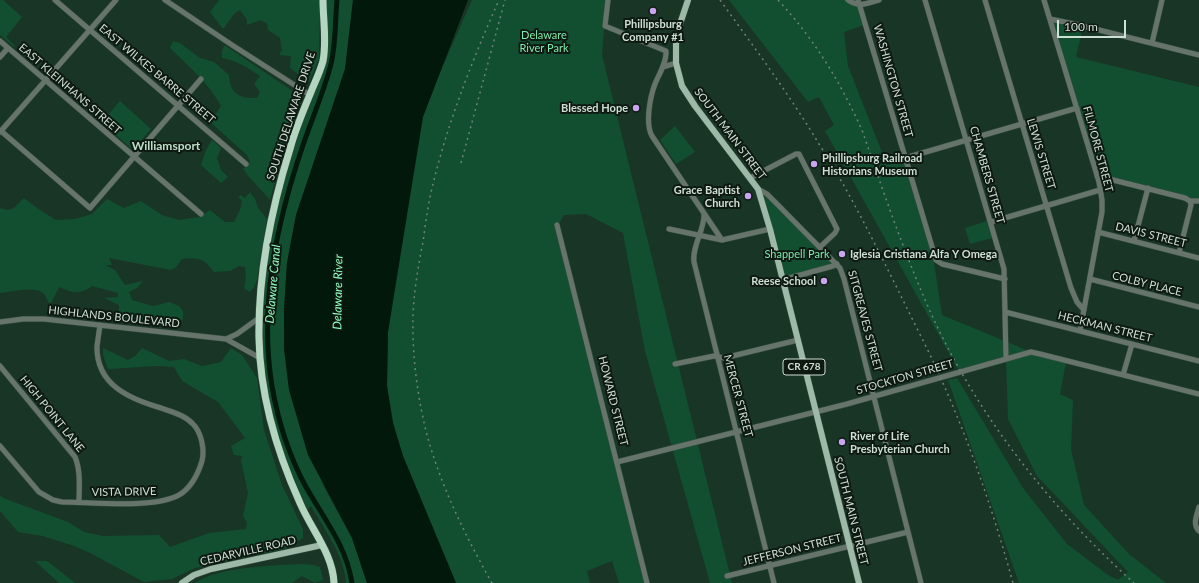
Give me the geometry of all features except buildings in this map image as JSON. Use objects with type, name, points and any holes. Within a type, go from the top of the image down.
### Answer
[{"type":"highway","name":"SOUTH DELAWARE DRIVE","points":[[323,0],[325,38],[324,52],[320,70],[293,138],[270,221],[265,249],[259,318],[260,358],[267,410],[277,446],[302,508],[330,560],[334,583]]},
{"type":"main road","name":"SOUTH MAIN STREET","points":[[688,0],[677,36],[676,63],[682,86],[691,101],[758,189],[770,229],[859,583]]},
{"type":"main road","name":"CEDARVILLE ROAD","points":[[182,583],[199,573],[211,569],[322,545]]},
{"type":"street","name":"EAST WILKES BARRE STREET","points":[[55,0],[246,164]]},
{"type":"street","points":[[116,0],[1,131],[90,208],[201,79]]},
{"type":"street","points":[[165,0],[232,46],[310,95]]},
{"type":"street","points":[[608,0],[605,26],[666,52],[663,67],[652,94],[648,129],[722,240]]},
{"type":"street","points":[[848,0],[856,5],[859,3],[879,0]]},
{"type":"street","name":"CHAMBERS STREET","points":[[925,0],[1003,263],[1005,279],[1006,359]]},
{"type":"street","name":"LEWIS STREET","points":[[985,0],[1071,288],[1077,302],[1084,310]]},
{"type":"street","name":"FILMORE STREET","points":[[1044,0],[1097,176],[1102,207],[1080,331]]},
{"type":"street","points":[[1152,43],[1162,0]]},
{"type":"street","name":"WASHINGTON STREET","points":[[859,3],[938,263],[1005,279]]},
{"type":"street","points":[[1050,20],[1058,20],[1199,55]]},
{"type":"street","name":"EAST KLEINHANS STREET","points":[[0,41],[201,214]]},
{"type":"street","points":[[0,57],[8,48]]},
{"type":"street","points":[[663,67],[676,63]]},
{"type":"street","points":[[905,158],[1077,108]]},
{"type":"street","points":[[750,178],[796,154],[799,154],[837,229],[835,233],[820,247]]},
{"type":"street","points":[[1097,176],[1148,188],[1185,198],[1190,201],[1199,201]]},
{"type":"street","points":[[1134,241],[1148,188]]},
{"type":"street","name":"SITGREAVES STREET","points":[[758,189],[776,203],[840,268],[921,583]]},
{"type":"street","points":[[990,222],[1100,190]]},
{"type":"street","points":[[1179,253],[1191,205],[1190,201]]},
{"type":"street","name":"MERCER STREET","points":[[704,215],[703,224],[694,254],[694,262],[774,583]]},
{"type":"street","name":"HOWARD STREET","points":[[557,225],[647,583]]},
{"type":"street","points":[[669,229],[722,240],[770,229]]},
{"type":"street","name":"DAVIS STREET","points":[[1098,232],[1199,258]]},
{"type":"street","points":[[782,280],[837,264]]},
{"type":"street","name":"COLBY PLACE","points":[[1090,279],[1199,308]]},
{"type":"street","name":"HECKMAN STREET","points":[[1005,312],[1199,361]]},
{"type":"street","points":[[226,339],[237,334],[259,318]]},
{"type":"street","name":"HIGHLANDS BOULEVARD","points":[[0,322],[23,319],[44,319],[226,339],[260,358]]},
{"type":"street","name":"VISTA DRIVE","points":[[0,446],[40,492],[53,500],[62,502],[130,503],[168,500],[179,495],[192,483],[203,457],[201,439],[196,426],[185,417],[124,394],[110,382],[100,366],[97,346],[100,325]]},
{"type":"street","points":[[675,364],[717,356],[724,358],[798,340]]},
{"type":"street","points":[[1123,375],[1132,344]]},
{"type":"street","name":"STOCKTON STREET","points":[[617,462],[815,412],[1035,352],[1199,394]]},
{"type":"street","name":"HIGH POINT LANE","points":[[0,366],[75,457],[78,463],[79,471],[79,502]]},
{"type":"street","points":[[1199,507],[1195,523],[1199,531]]},
{"type":"street","name":"JEFFERSON STREET","points":[[727,576],[908,532]]},
{"type":"green space","points":[[0,0],[3,0],[22,17],[6,37],[15,46],[14,47],[0,35]]},
{"type":"green space","points":[[219,0],[320,0],[319,59],[309,82],[290,68],[291,56],[279,55],[282,50],[280,38],[268,30],[267,24],[261,20],[247,25],[247,20],[240,10],[235,13],[223,29],[210,12]]},
{"type":"green space","points":[[326,0],[353,0],[345,69],[296,215],[287,263],[284,310],[284,349],[324,487],[352,538],[367,583],[346,583],[342,563],[333,543],[311,506],[307,510],[279,442],[271,414],[262,347],[262,316],[268,251],[281,190],[305,114],[321,76]]},
{"type":"green space","name":"Delaware River Park","points":[[472,0],[609,0],[606,8],[602,55],[732,583],[710,583],[645,351],[623,233],[586,214],[564,215],[556,229],[647,583],[619,583],[612,561],[587,571],[590,583],[456,583],[403,456],[393,423],[387,386],[388,332],[396,279],[412,136]]},
{"type":"green space","points":[[729,0],[853,0],[860,4],[867,24],[844,32],[848,66],[887,165],[905,159],[933,256],[942,315],[1031,352],[1066,363],[1060,394],[1073,400],[1071,449],[1084,505],[1129,554],[1166,583],[1019,583],[948,380],[957,378],[1023,488],[1067,544],[1108,575],[1118,580],[1128,572],[1037,476],[1008,419],[1006,360],[960,373],[825,131],[834,125],[819,97],[808,102]]},
{"type":"green space","points":[[1050,19],[1083,27],[1076,57],[1199,87],[1199,200],[1098,177]]},
{"type":"green space","points":[[173,41],[180,43],[200,58],[214,62],[229,75],[231,87],[241,96],[246,98],[257,98],[260,92],[254,84],[260,76],[237,62],[222,58],[224,46],[297,94],[300,101],[282,154],[270,200],[243,169],[250,162],[247,155],[210,122],[221,106],[204,82],[170,48]]},
{"type":"green space","points":[[120,101],[151,129],[133,150],[96,118],[97,117],[103,121]]},
{"type":"green space","points":[[675,126],[695,152],[676,164],[660,140]]},
{"type":"green space","points":[[212,140],[221,148],[217,158],[221,170],[228,177],[221,183],[201,165],[206,150]]},
{"type":"green space","name":"Shappell Park","points":[[758,189],[837,264],[782,280]]},
{"type":"green space","points":[[250,192],[255,199],[258,208],[267,219],[257,280],[250,292],[244,288],[246,279],[245,267],[239,266],[230,271],[214,272],[204,261],[197,259],[182,259],[176,267],[171,270],[109,258],[112,265],[105,265],[115,270],[125,285],[143,281],[137,288],[129,292],[132,300],[153,306],[169,302],[179,306],[183,311],[183,319],[177,323],[124,319],[119,313],[119,305],[104,298],[118,297],[118,293],[92,286],[80,292],[68,291],[59,287],[51,303],[49,303],[44,294],[35,290],[29,289],[0,293],[0,208],[8,210],[14,208],[24,198],[56,220],[75,219],[92,214],[107,199],[124,208],[141,201],[162,215],[179,220],[200,217],[210,210],[225,222],[234,222],[240,210],[242,201],[238,197],[241,195],[245,198]]},
{"type":"green space","points":[[987,221],[992,238],[970,244],[965,228]]},
{"type":"green space","points":[[103,348],[128,360],[135,356],[142,348],[169,361],[184,359],[202,366],[221,362],[231,348],[242,355],[257,378],[264,430],[282,485],[303,529],[303,538],[284,549],[195,568],[172,579],[144,582],[74,546],[43,536],[18,532],[0,511],[0,495],[3,498],[68,522],[84,532],[103,536],[159,535],[170,547],[209,533],[246,529],[247,523],[243,516],[248,493],[241,461],[242,456],[234,455],[231,446],[245,438],[218,402],[182,381],[174,367],[157,366],[108,369],[103,355]]},
{"type":"green space","points":[[35,561],[47,561],[75,583],[59,583]]},
{"type":"green space","points":[[303,564],[320,567],[323,580],[315,583],[302,576],[292,583],[195,583],[217,573],[231,570],[262,566]]},
{"type":"water","name":"Delaware River","points":[[353,0],[468,0],[423,117],[388,332],[387,386],[393,423],[403,456],[456,583],[367,583],[352,538],[308,455],[289,390],[284,349],[284,310],[287,263],[296,215],[345,69]]},
{"type":"waterway","name":"Delaware Canal","points":[[337,0],[335,40],[331,64],[292,179],[277,237],[269,297],[268,356],[277,412],[294,463],[306,487],[340,544],[345,556],[352,583]]},
{"type":"railway","points":[[492,583],[472,547],[454,509],[438,471],[426,431],[414,359],[413,315],[414,297],[429,203],[443,146],[460,97],[499,0]]},
{"type":"railway","points":[[461,163],[505,0]]},
{"type":"railway","points":[[720,0],[808,125],[841,180],[880,254],[932,359],[963,430],[990,506],[1013,583]]},
{"type":"railway","points":[[778,0],[804,30],[825,61],[835,77],[862,130],[899,234],[923,295],[942,336],[963,375],[987,414],[1013,451],[1041,486],[1070,520],[1134,583]]},
{"type":"place","name":"Phillipsburg Company #1","points":[[653,11]]},
{"type":"place","name":"Blessed Hope","points":[[636,108]]},
{"type":"place","name":"Phillipsburg Railroad Historians Museum","points":[[814,164]]},
{"type":"place","name":"Grace Baptist Church","points":[[748,196]]},
{"type":"place","name":"Iglesia Cristiana Alfa Y Omega","points":[[842,254]]},
{"type":"place","name":"Reese School","points":[[824,281]]},
{"type":"place","name":"River of Life Presbyterian Church","points":[[842,442]]},
{"type":"district","name":"Williamsport","points":[[166,146]]}]
